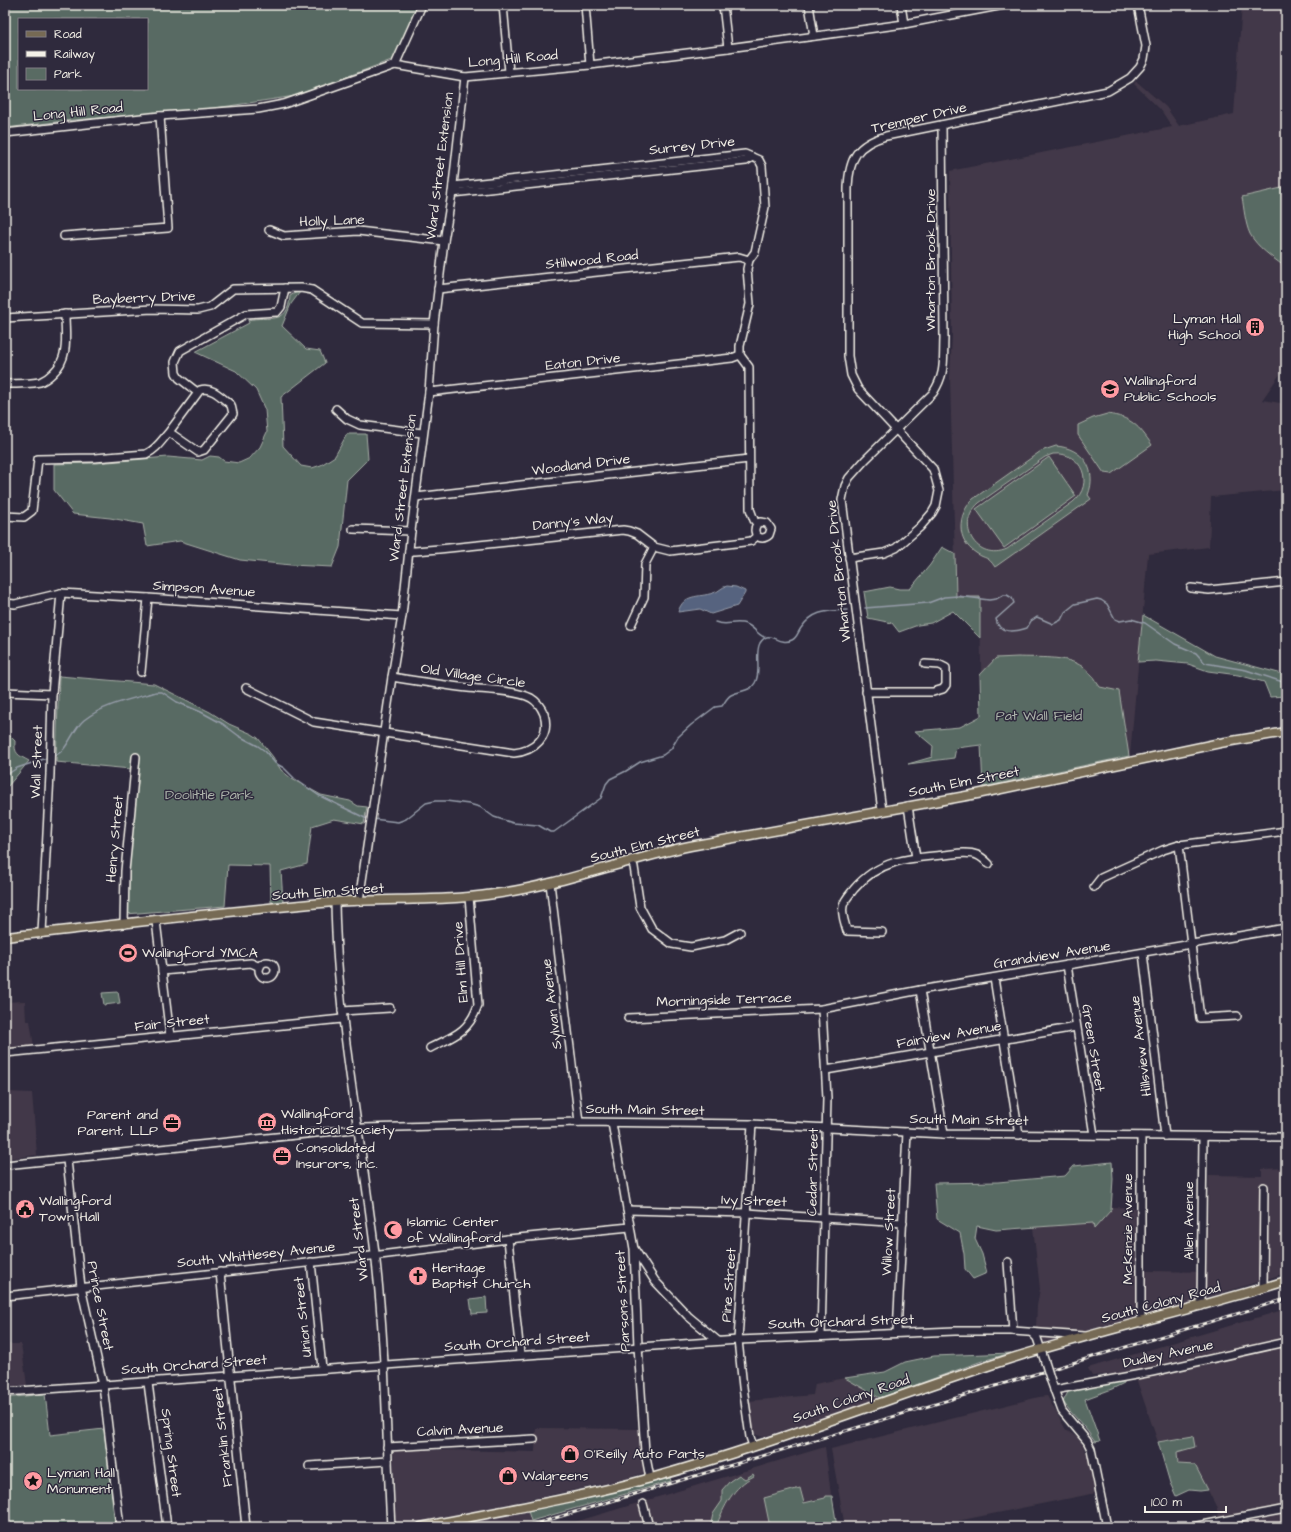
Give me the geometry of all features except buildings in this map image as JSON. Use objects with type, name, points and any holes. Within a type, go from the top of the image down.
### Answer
[{"type":"main road","name":"South Elm Street","points":[[5,936],[335,902],[469,896],[506,892],[550,883],[631,860],[702,844],[1013,787],[1220,743],[1286,732]]},
{"type":"main road","name":"South Colony Road","points":[[421,1527],[574,1496],[650,1478],[753,1446],[1005,1361],[1286,1281]]},
{"type":"street","points":[[395,65],[422,5]]},
{"type":"street","points":[[503,5],[510,72]]},
{"type":"street","points":[[584,5],[590,65]]},
{"type":"street","points":[[723,5],[728,48]]},
{"type":"street","points":[[809,5],[814,36]]},
{"type":"street","points":[[901,5],[904,24]]},
{"type":"street","name":"Long Hill Road","points":[[5,133],[160,116],[258,109],[284,104],[395,65],[465,77],[590,65],[904,24],[1004,5]]},
{"type":"street","name":"Tremper Drive","points":[[849,558],[884,553],[896,548],[920,527],[932,514],[936,506],[939,491],[933,469],[858,389],[850,370],[848,356],[849,172],[855,155],[869,142],[886,136],[1108,91],[1128,81],[1140,67],[1144,59],[1146,46],[1138,5]]},
{"type":"street","name":"Ward Street Extension","points":[[359,901],[402,616],[422,433],[429,392],[438,289],[453,186],[465,77]]},
{"type":"street","points":[[64,236],[168,228],[160,116]]},
{"type":"street","name":"Wharton Brook Drive","points":[[882,811],[842,500],[844,486],[849,478],[933,393],[941,381],[943,370],[944,338],[942,125]]},
{"type":"street","name":"Surrey Drive","points":[[453,186],[745,154],[752,157]]},
{"type":"street","points":[[752,157],[759,160],[762,166],[766,207],[755,252],[749,260],[747,269],[750,304],[740,346],[740,355],[749,367],[750,509],[757,524],[754,532],[757,536]]},
{"type":"street","name":"Surrey Drive","points":[[452,193],[746,161],[752,157]]},
{"type":"street","name":"Holly Lane","points":[[269,230],[284,236],[358,230],[444,241]]},
{"type":"street","name":"Stillwood Road","points":[[438,289],[739,257],[749,260]]},
{"type":"street","points":[[197,392],[179,378],[176,373],[175,362],[180,351],[246,314],[277,312],[282,307],[285,288]]},
{"type":"street","name":"Bayberry Drive","points":[[5,318],[152,309],[198,310],[210,307],[233,289],[301,288],[312,290],[362,323],[434,324]]},
{"type":"street","points":[[5,384],[39,382],[51,376],[58,369],[66,349],[65,314]]},
{"type":"street","name":"Eaton Drive","points":[[429,392],[732,358],[740,355]]},
{"type":"street","points":[[5,516],[24,517],[30,513],[33,507],[38,459],[94,458],[146,454],[169,432],[197,392],[205,388],[212,390],[231,405],[233,414],[204,450],[198,452],[169,432]]},
{"type":"street","points":[[336,409],[347,419],[360,425],[422,433]]},
{"type":"street","name":"Woodland Drive","points":[[416,497],[749,459]]},
{"type":"street","name":"Danny's Way","points":[[408,551],[431,550],[623,530],[637,534],[654,546],[670,551],[751,541],[757,536],[760,538],[767,538],[770,535],[771,529],[767,523],[764,522],[757,524]]},
{"type":"street","points":[[353,529],[411,531]]},
{"type":"street","points":[[631,625],[644,597],[645,564],[654,546]]},
{"type":"street","points":[[1191,588],[1209,590],[1286,582]]},
{"type":"street","name":"Simpson Avenue","points":[[5,604],[15,604],[61,593],[402,616]]},
{"type":"street","name":"Wall Street","points":[[42,933],[51,752],[52,694],[61,593]]},
{"type":"street","points":[[142,672],[148,598]]},
{"type":"street","points":[[866,692],[933,692],[943,689],[946,685],[946,668],[940,665],[925,664]]},
{"type":"street","name":"Old Village Circle","points":[[246,688],[314,722],[514,753],[526,751],[536,745],[543,737],[546,725],[544,714],[538,703],[523,695],[392,677]]},
{"type":"street","points":[[5,692],[52,694]]},
{"type":"street","name":"Henry Street","points":[[124,924],[124,871],[136,757]]},
{"type":"street","points":[[908,806],[916,858]]},
{"type":"street","points":[[1094,888],[1101,878],[1163,850],[1179,845],[1286,831]]},
{"type":"street","points":[[1179,845],[1200,1018],[1236,1016]]},
{"type":"street","points":[[882,932],[847,930],[842,912],[843,905],[847,897],[864,878],[881,867],[893,862],[916,858],[968,853],[978,855],[989,864]]},
{"type":"street","points":[[631,860],[634,867],[640,907],[652,929],[672,944],[691,947],[725,940],[740,932]]},
{"type":"street","name":"Sylvan Avenue","points":[[550,883],[579,1122]]},
{"type":"street","name":"Elm Hill Drive","points":[[430,1048],[466,1028],[473,1019],[478,1005],[469,896]]},
{"type":"street","name":"Ward Street","points":[[335,902],[342,1019],[375,1254],[384,1365],[391,1527]]},
{"type":"street","points":[[156,921],[170,1036]]},
{"type":"street","name":"Grandview Avenue","points":[[822,1009],[920,990],[1286,928]]},
{"type":"street","name":"Hillsview Avenue","points":[[1143,953],[1165,1136]]},
{"type":"street","points":[[162,971],[250,962],[260,967]]},
{"type":"street","name":"Green Street","points":[[1067,965],[1094,1135]]},
{"type":"street","points":[[994,978],[1019,1135]]},
{"type":"street","points":[[920,990],[944,1134]]},
{"type":"street","points":[[342,1011],[390,1008]]},
{"type":"street","name":"Morningside Terrace","points":[[628,1018],[822,1009]]},
{"type":"street","name":"Cedar Street","points":[[821,1336],[827,1129],[826,1070],[822,1009]]},
{"type":"street","name":"Fair Street","points":[[5,1053],[342,1019]]},
{"type":"street","name":"Fairview Avenue","points":[[826,1070],[1003,1038],[1076,1027]]},
{"type":"street","name":"South Main Street","points":[[5,1165],[66,1160],[358,1128],[579,1122],[752,1124],[944,1134],[1286,1137]]},
{"type":"street","name":"Parsons Street","points":[[612,1123],[634,1249],[638,1346],[645,1452],[650,1478]]},
{"type":"street","name":"Pine Street","points":[[752,1124],[738,1340],[750,1437],[753,1446]]},
{"type":"street","name":"Willow Street","points":[[897,1333],[907,1132]]},
{"type":"street","name":"McKenzie Avenue","points":[[1141,1136],[1141,1323]]},
{"type":"street","name":"Allen Avenue","points":[[1201,1306],[1202,1137]]},
{"type":"street","name":"Prince Street","points":[[66,1160],[81,1287],[103,1385],[120,1527]]},
{"type":"street","points":[[1263,1288],[1264,1187]]},
{"type":"street","name":"Ivy Street","points":[[627,1210],[747,1213],[903,1223]]},
{"type":"street","name":"South Whittlesey Avenue","points":[[5,1296],[508,1239],[630,1227]]},
{"type":"street","points":[[508,1239],[520,1354]]},
{"type":"street","points":[[634,1249],[655,1281],[688,1316],[718,1341]]},
{"type":"street","name":"Union Street","points":[[311,1262],[322,1368]]},
{"type":"street","points":[[1008,1262],[1013,1331]]},
{"type":"street","name":"Franklin Street","points":[[220,1272],[246,1527]]},
{"type":"street","name":"South Orchard Street","points":[[5,1392],[322,1368],[384,1365],[520,1354],[718,1341],[897,1333],[1013,1331],[1091,1336]]},
{"type":"street","points":[[1032,1333],[1037,1338],[1042,1350],[1062,1411],[1087,1441],[1091,1450],[1107,1527]]},
{"type":"street","name":"Dudley Avenue","points":[[1054,1390],[1152,1372],[1286,1342]]},
{"type":"street","name":"Spring Street","points":[[148,1382],[167,1527]]},
{"type":"street","name":"Calvin Avenue","points":[[387,1447],[534,1439]]},
{"type":"street","points":[[309,1466],[388,1461]]},
{"type":"street","points":[[643,1504],[649,1527]]},
{"type":"street","points":[[1192,1527],[1286,1509]]},
{"type":"shaded area","name":"Wallingford Public Schools","points":[[1242,5],[1286,5],[1286,362],[1280,374],[1262,400],[1286,404],[1286,490],[1211,497],[1209,547],[1148,554],[1130,755],[983,787],[980,598],[956,597],[950,377],[952,336],[950,171],[1172,127],[1161,110],[1134,84],[1136,81],[1166,107],[1179,126],[1234,114]]},
{"type":"shaded area","points":[[25,1001],[26,1021],[30,1021],[34,1047],[5,1050],[5,1002]]},
{"type":"shaded area","points":[[5,1092],[32,1093],[37,1155],[5,1159]]},
{"type":"shaded area","points":[[1286,1168],[1286,1273],[1151,1315],[1147,1314],[1144,1310],[1145,1271],[1206,1272],[1209,1175],[1262,1176],[1262,1169]]},
{"type":"shaded area","points":[[1111,1207],[1137,1208],[1136,1311],[1133,1318],[1043,1343],[1036,1328],[1037,1306],[1040,1289],[1033,1227],[1093,1223],[1094,1228],[1111,1210]]},
{"type":"shaded area","points":[[1286,1309],[1286,1505],[1218,1517],[1217,1508],[1195,1465],[1178,1464],[1177,1452],[1193,1436],[1158,1442],[1134,1372],[1092,1376],[1088,1368]]},
{"type":"shaded area","points":[[5,1344],[21,1344],[27,1385],[5,1387]]},
{"type":"shaded area","points":[[845,1378],[880,1398],[763,1437],[754,1434],[748,1401],[813,1395],[815,1384]]},
{"type":"shaded area","points":[[1047,1396],[1066,1430],[1078,1438],[1081,1442],[1089,1459],[1096,1493],[927,1527],[845,1527],[831,1449]]},
{"type":"shaded area","points":[[536,1428],[639,1429],[646,1472],[626,1479],[400,1527],[396,1523],[393,1449],[535,1452]]},
{"type":"shaded area","points":[[825,1447],[835,1527],[558,1527]]},
{"type":"shaded area","points":[[528,1511],[531,1521],[512,1527],[449,1527]]},
{"type":"shaded area","points":[[1286,1514],[1286,1527],[1226,1527],[1226,1526]]},
{"type":"green space","points":[[5,5],[418,5],[394,59],[295,96],[209,109],[73,120],[5,128]]},
{"type":"green space","points":[[1286,187],[1286,274],[1283,267],[1284,266],[1261,248],[1250,234],[1242,197]]},
{"type":"green space","points":[[300,292],[291,304],[282,326],[306,349],[320,351],[325,363],[281,397],[283,446],[301,466],[312,468],[321,465],[335,456],[347,434],[366,434],[368,459],[347,480],[340,547],[332,567],[240,560],[180,541],[147,546],[143,524],[110,518],[73,514],[54,490],[54,464],[96,463],[168,457],[202,460],[210,456],[219,457],[224,461],[239,463],[250,458],[260,447],[267,432],[265,410],[256,390],[236,371],[195,352],[249,323],[248,320],[276,318],[281,316],[288,306],[290,296]]},
{"type":"green space","points":[[1107,414],[1122,417],[1134,424],[1152,445],[1111,474],[1104,473],[1078,435],[1078,425],[1093,418]]},
{"type":"green space","points":[[1056,446],[1074,451],[1081,456],[1086,462],[1091,477],[1091,486],[1088,495],[1091,499],[995,567],[988,559],[969,548],[965,541],[961,527],[964,512],[973,499],[1041,451]],"holes":[[[1053,454],[1063,454],[1078,463],[1082,470],[1084,478],[1080,495],[1073,502],[1007,549],[996,552],[986,550],[978,546],[972,539],[969,531],[969,521],[972,512],[979,503],[1045,457]]]},
{"type":"green space","points":[[1049,457],[1076,496],[1004,548],[976,509]]},
{"type":"green space","points":[[942,547],[955,554],[956,597],[980,597],[980,638],[953,611],[931,623],[918,625],[899,632],[892,623],[868,618],[864,592],[890,587],[910,589],[930,565]]},
{"type":"green space","points":[[1143,615],[1215,656],[1286,675],[1286,696],[1270,697],[1264,682],[1238,675],[1208,671],[1188,664],[1156,661],[1138,662]]},
{"type":"green space","name":"Pat Wall Field","points":[[996,658],[1052,658],[1076,663],[1086,669],[1100,687],[1119,691],[1129,756],[983,787],[981,745],[956,748],[954,758],[908,764],[932,757],[933,746],[915,731],[960,727],[981,716],[980,675]]},
{"type":"green space","name":"Doolittle Park","points":[[59,676],[154,684],[258,738],[281,770],[292,779],[321,795],[350,801],[358,806],[367,807],[364,824],[334,819],[312,826],[307,864],[281,871],[283,901],[271,902],[270,866],[228,865],[225,906],[126,914],[131,769],[56,762]]},
{"type":"green space","points":[[5,731],[15,741],[15,749],[18,754],[29,761],[8,786],[5,786]]},
{"type":"green space","points":[[118,992],[120,1003],[104,1005],[102,993]]},
{"type":"green space","points":[[1112,1162],[1113,1179],[1111,1210],[1094,1229],[1093,1223],[996,1230],[977,1226],[975,1239],[982,1254],[987,1273],[973,1279],[965,1269],[960,1233],[937,1219],[934,1183],[998,1182],[1065,1176],[1074,1166]]},
{"type":"green space","points":[[486,1297],[487,1313],[472,1314],[470,1299]]},
{"type":"green space","points":[[1011,1353],[982,1361],[880,1398],[845,1378],[885,1372],[905,1362],[934,1356]]},
{"type":"green space","points":[[1124,1380],[1124,1383],[1112,1389],[1085,1399],[1100,1441],[1095,1442],[1088,1431],[1063,1402],[1069,1390]]},
{"type":"green space","points":[[45,1394],[50,1435],[104,1429],[116,1527],[5,1527],[5,1398]]},
{"type":"green space","points":[[1193,1436],[1195,1447],[1177,1452],[1178,1464],[1195,1465],[1208,1490],[1189,1490],[1176,1496],[1170,1483],[1158,1442]]},
{"type":"green space","points":[[753,1474],[754,1476],[740,1486],[730,1498],[716,1527],[710,1527],[713,1514],[722,1501],[722,1490],[730,1481],[739,1475],[745,1479]]},
{"type":"green space","points":[[670,1478],[671,1481],[531,1521],[528,1511]]},
{"type":"green space","points":[[800,1488],[804,1503],[825,1498],[826,1496],[832,1496],[837,1527],[770,1527],[764,1498]]},
{"type":"water","points":[[727,586],[736,587],[745,591],[737,606],[711,614],[700,609],[678,612],[684,602],[688,599],[715,592]]},
{"type":"waterway","points":[[865,608],[928,603],[944,597],[958,596],[989,600],[1007,595],[1012,598],[1014,603],[996,619],[997,624],[1000,627],[1008,631],[1012,631],[1027,628],[1031,621],[1037,617],[1053,624],[1061,620],[1065,612],[1075,604],[1097,599],[1107,604],[1115,619],[1120,621],[1131,619],[1145,623],[1175,644],[1196,653],[1205,663],[1246,670],[1286,683]]},
{"type":"waterway","points":[[373,819],[398,822],[406,819],[426,803],[446,801],[480,807],[494,817],[513,823],[538,825],[550,832],[554,832],[601,798],[606,784],[610,779],[640,762],[663,755],[671,749],[678,737],[691,725],[715,707],[722,706],[727,698],[734,693],[753,686],[758,673],[758,647],[764,639],[771,637],[782,641],[792,640],[810,618],[827,611],[847,610]]},
{"type":"waterway","points":[[715,622],[723,624],[746,624],[764,637]]},
{"type":"waterway","points":[[53,756],[63,750],[80,724],[92,714],[118,703],[156,692],[162,692],[177,702],[201,712],[223,724],[239,736],[258,746],[265,751],[275,763],[284,768],[295,779],[318,795],[369,819]]},
{"type":"waterway","points":[[5,776],[17,768],[47,758]]},
{"type":"railway","points":[[525,1527],[1286,1299]]},
{"type":"place","name":"Lyman Hall High School","points":[[1255,327]]},
{"type":"place","name":"Wallingford Public Schools","points":[[1110,389]]},
{"type":"place","name":"Wallingford YMCA","points":[[128,953]]},
{"type":"place","name":"Wallingford Historical Society","points":[[267,1122]]},
{"type":"place","name":"Parent and Parent, LLP","points":[[172,1123]]},
{"type":"place","name":"Consolidated Insurors, Inc.","points":[[282,1156]]},
{"type":"place","name":"Wallingford Town Hall","points":[[25,1209]]},
{"type":"place","name":"Islamic Center of Wallingford","points":[[393,1230]]},
{"type":"place","name":"Heritage Baptist Church","points":[[418,1276]]},
{"type":"place","name":"O'Reilly Auto Parts","points":[[570,1454]]},
{"type":"place","name":"Walgreens","points":[[508,1476]]},
{"type":"place","name":"Lyman Hall Monument","points":[[33,1481]]}]
